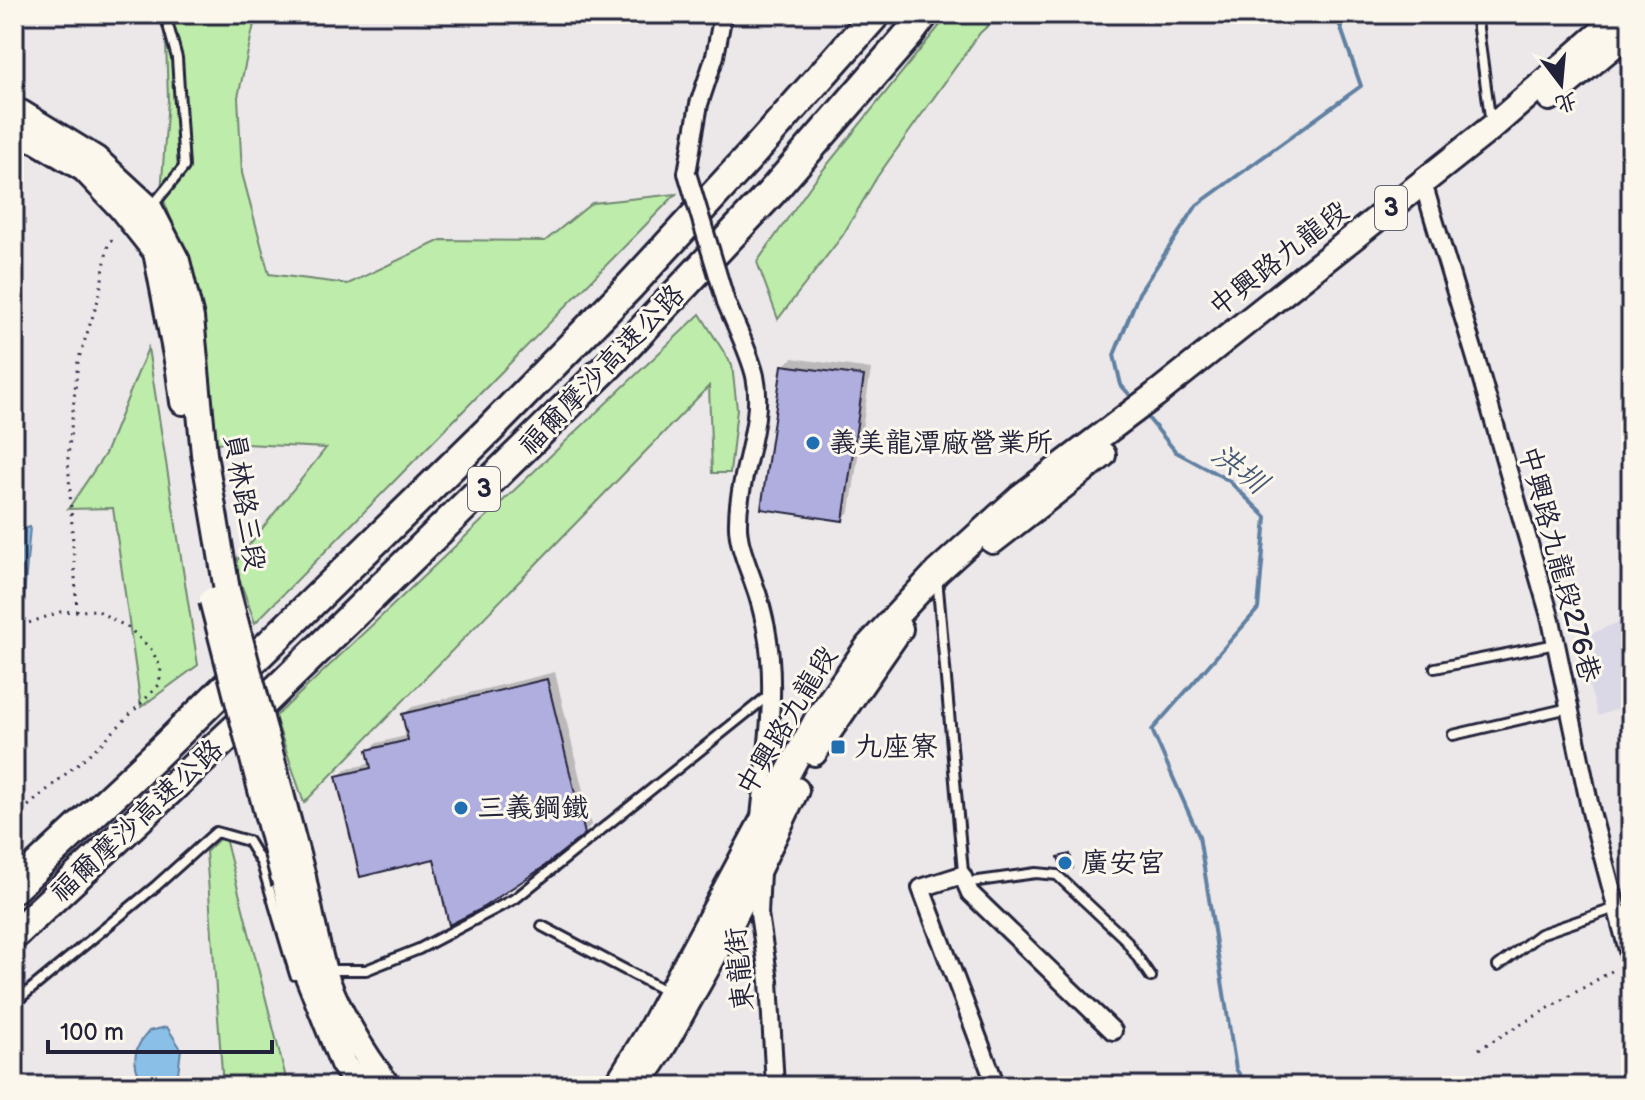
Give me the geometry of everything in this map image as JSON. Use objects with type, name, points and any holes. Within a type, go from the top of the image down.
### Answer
[{"type":"highway","name":"福爾摩沙高速公路","points":[[14,888],[154,757],[489,430],[630,286],[876,14]]},
{"type":"highway","name":"福爾摩沙高速公路","points":[[14,935],[262,704],[613,361],[771,193],[924,14]]},
{"type":"main road","name":"中興路九龍段","points":[[1425,191],[1491,128],[1622,14]]},
{"type":"main road","name":"中興路九龍段","points":[[635,1086],[651,1068],[697,987],[817,719],[868,646],[1021,496],[1130,424],[1631,31]]},
{"type":"main road","name":"員林路三段","points":[[14,112],[21,113],[96,159],[177,261],[191,318],[220,595],[315,972]]},
{"type":"main road","name":"員林路三段","points":[[14,133],[37,141],[84,169],[140,214]]},
{"type":"main road","name":"中興路九龍段","points":[[616,1086],[812,755],[938,579]]},
{"type":"main road","points":[[315,972],[343,1064],[360,1086]]},
{"type":"main road","points":[[315,972],[371,1064],[388,1086]]},
{"type":"street","name":"東龍街","points":[[723,14],[715,56],[699,104],[687,173],[726,302],[755,374],[757,391],[757,409],[737,524],[766,629],[771,665],[759,914],[769,981],[775,1086]]},
{"type":"street","name":"中興路九龍段276巷","points":[[1425,191],[1551,620],[1591,812],[1624,911],[1631,961]]},
{"type":"street","points":[[995,1086],[921,888],[962,875],[970,893],[1113,1031]]},
{"type":"lane","points":[[140,214],[184,167],[177,58],[165,14]]},
{"type":"lane","points":[[1476,14],[1491,128]]},
{"type":"lane","points":[[938,579],[964,883],[1036,873],[1057,875],[1125,939],[1151,977]]},
{"type":"lane","points":[[1435,668],[1556,644]]},
{"type":"lane","points":[[14,1003],[156,886],[216,832],[248,841],[262,864],[295,975],[366,970],[419,949],[516,898],[770,694]]},
{"type":"lane","points":[[1453,735],[1569,708]]},
{"type":"lane","points":[[1498,966],[1540,934],[1624,911]]},
{"type":"lane","points":[[542,926],[670,993]]},
{"type":"path","points":[[77,611],[68,458],[78,361],[99,297],[108,244],[140,214]]},
{"type":"path","points":[[14,628],[60,612],[97,610],[128,627],[151,649],[161,668],[159,685],[101,744],[14,818]]},
{"type":"path","points":[[1479,1049],[1631,961]]},
{"type":"shaded area","points":[[1631,519],[1631,559],[1618,524]]},
{"type":"shaded area","points":[[1631,617],[1631,704],[1598,716],[1576,640]]},
{"type":"green space","points":[[165,14],[286,14],[254,24],[238,97],[242,173],[269,274],[348,284],[441,240],[545,241],[592,203],[676,194],[255,623],[234,564],[326,448],[207,442],[178,237],[161,193],[168,99]]},
{"type":"green space","points":[[949,14],[1001,14],[980,33],[877,177],[843,235],[778,319],[757,262],[814,181]]},
{"type":"green space","points":[[700,314],[732,365],[737,409],[730,473],[712,473],[709,386],[304,803],[275,717]]},
{"type":"green space","points":[[148,348],[198,665],[141,707],[113,508],[68,509],[105,454]]},
{"type":"green space","points":[[224,834],[288,1086],[223,1086],[206,852]]},
{"type":"water","points":[[30,527],[23,609],[14,612],[14,531]]},
{"type":"water","points":[[167,1027],[181,1049],[178,1074],[165,1085],[155,1087],[148,1085],[139,1075],[136,1054],[149,1031]]},
{"type":"building","name":"義美龍潭廠營業所","points":[[782,365],[864,376],[843,521],[761,509]]},
{"type":"building","name":"三義鋼鐵","points":[[547,679],[585,834],[542,868],[479,910],[449,925],[434,859],[360,877],[336,776],[371,768],[367,750],[408,740],[402,714]]},
{"type":"building","name":"廣安宮","points":[[1070,854],[1073,868],[1063,871],[1058,857]]},
{"type":"waterway","name":"洪圳","points":[[1134,400],[1121,385],[1114,355],[1139,293],[1197,205],[1361,86],[1336,14]]},
{"type":"waterway","name":"洪圳","points":[[1144,413],[1176,452],[1228,480],[1266,517],[1258,609],[1152,730],[1199,836],[1236,1069],[1247,1086]]},
{"type":"place","name":"義美龍潭廠營業所","points":[[813,443]]},
{"type":"place","name":"九座寮","points":[[838,747]]},
{"type":"place","name":"三義鋼鐵","points":[[461,808]]},
{"type":"place","name":"廣安宮","points":[[1065,863]]}]
